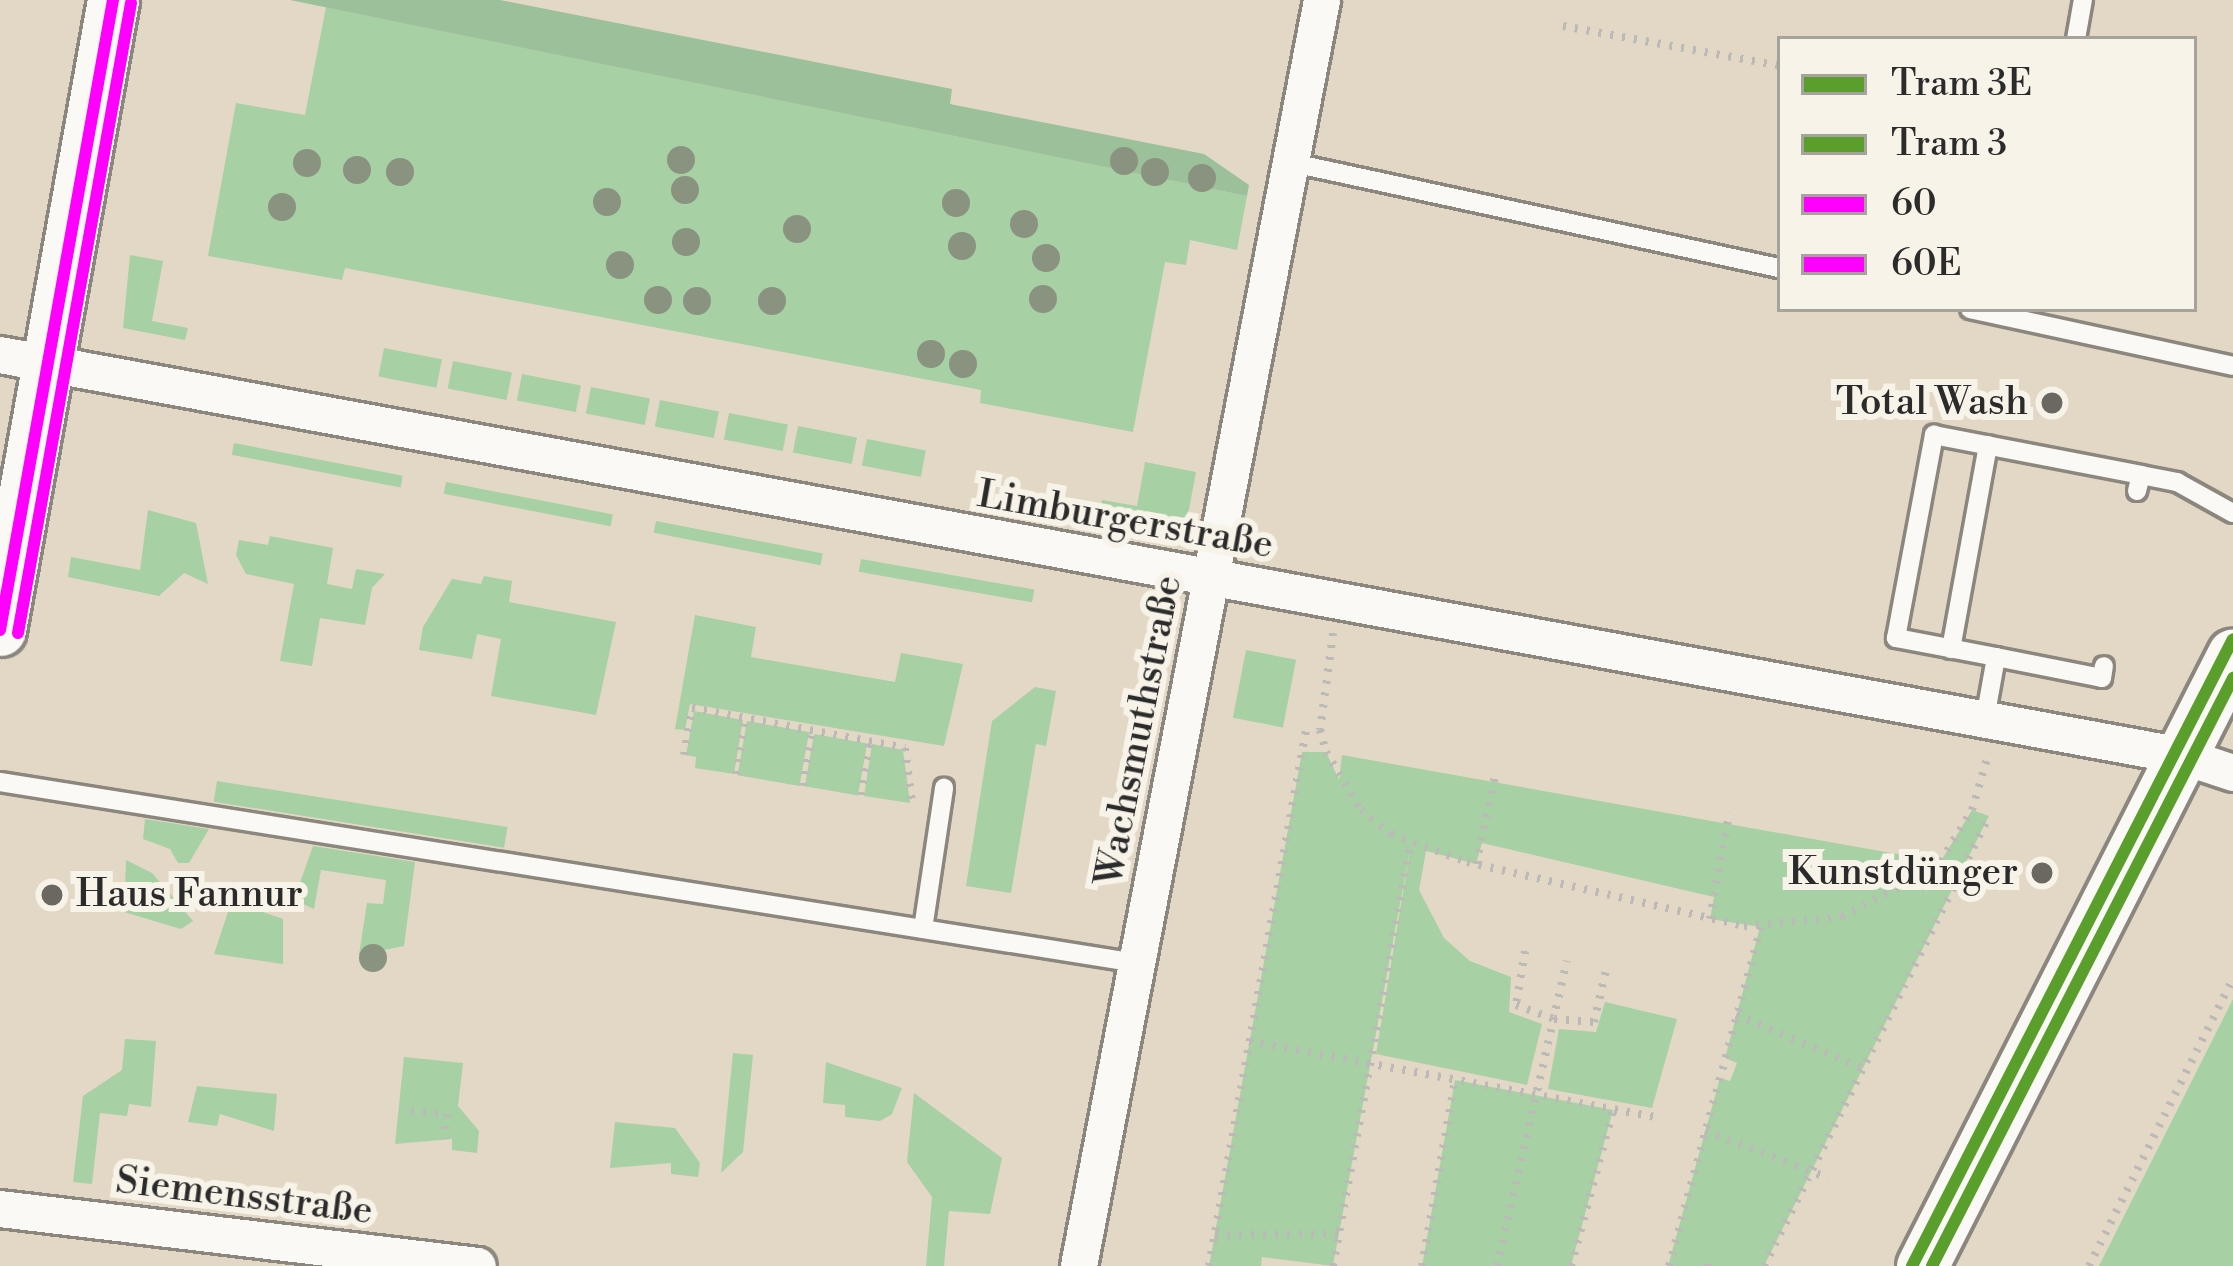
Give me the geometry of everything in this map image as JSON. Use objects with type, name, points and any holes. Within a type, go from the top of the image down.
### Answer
[{"type":"main road","points":[[0,629],[52,366],[113,0]]},
{"type":"main road","points":[[1922,1266],[2233,654]]},
{"type":"street","name":"Wachsmuthstraße","points":[[1079,1266],[1322,0]]},
{"type":"street","name":"Limburgerstraße","points":[[0,356],[1992,720],[2182,756],[2233,773]]},
{"type":"street","name":"Siemensstraße","points":[[0,1209],[202,1251],[478,1266]]},
{"type":"lane","points":[[2077,36],[2084,0]]},
{"type":"lane","points":[[1293,163],[1777,267]]},
{"type":"lane","points":[[2026,315],[2233,366]]},
{"type":"lane","points":[[2104,666],[2102,678],[1896,638],[1934,435],[2139,483],[2176,482],[2233,513]]},
{"type":"lane","points":[[1951,649],[1988,445]]},
{"type":"lane","points":[[1992,720],[1996,657]]},
{"type":"lane","points":[[0,782],[1136,963]]},
{"type":"lane","points":[[923,929],[944,788]]},
{"type":"path","points":[[1563,26],[1777,65]]},
{"type":"path","points":[[1337,602],[1320,730],[1326,752],[1361,810],[1411,843],[1476,864],[1710,919],[1760,927],[1842,917],[1941,861],[1972,810],[1992,720]]},
{"type":"path","points":[[684,755],[692,708],[905,748],[911,803]]},
{"type":"path","points":[[736,775],[745,718]]},
{"type":"path","points":[[803,786],[812,730]]},
{"type":"path","points":[[1209,1266],[1306,730]]},
{"type":"path","points":[[861,795],[870,741]]},
{"type":"path","points":[[1476,864],[1496,772]]},
{"type":"path","points":[[1710,919],[1729,814]]},
{"type":"path","points":[[1764,1266],[1989,816]]},
{"type":"path","points":[[1333,1266],[1411,843]]},
{"type":"path","points":[[1669,1266],[1760,927]]},
{"type":"path","points":[[1526,951],[1516,1005],[1554,1019],[1594,1022],[1606,970]]},
{"type":"path","points":[[1497,1266],[1567,961]]},
{"type":"path","points":[[2089,1266],[2233,979]]},
{"type":"path","points":[[1736,1015],[1862,1068]]},
{"type":"path","points":[[1250,1041],[1654,1118]]},
{"type":"path","points":[[1422,1266],[1455,1080]]},
{"type":"path","points":[[1571,1266],[1613,1110]]},
{"type":"path","points":[[411,1111],[447,1114],[446,1139]]},
{"type":"path","points":[[1705,1131],[1828,1178]]},
{"type":"path","points":[[1215,1235],[1339,1234]]},
{"type":"green space","points":[[290,0],[500,0],[952,89],[950,104],[1204,154],[1249,185],[1247,196]]},
{"type":"green space","points":[[326,7],[1247,196],[1237,250],[1190,240],[1186,265],[1165,262],[1133,432],[980,403],[981,390],[345,268],[342,280],[208,256],[236,103],[305,115]]},
{"type":"green space","points":[[130,255],[163,261],[152,321],[188,328],[185,340],[123,328]]},
{"type":"green space","points":[[384,348],[442,359],[436,388],[378,376]]},
{"type":"green space","points":[[453,361],[512,372],[507,400],[448,388]]},
{"type":"green space","points":[[522,374],[581,385],[576,412],[517,401]]},
{"type":"green space","points":[[591,387],[650,398],[645,425],[586,414]]},
{"type":"green space","points":[[660,400],[719,411],[714,438],[655,427]]},
{"type":"green space","points":[[729,413],[788,424],[783,451],[724,440]]},
{"type":"green space","points":[[798,426],[857,437],[852,464],[793,453]]},
{"type":"green space","points":[[867,439],[926,450],[921,477],[862,466]]},
{"type":"green space","points":[[234,443],[403,476],[401,488],[232,455]]},
{"type":"green space","points":[[1145,462],[1196,472],[1187,520],[1100,511],[1102,500],[1137,506]]},
{"type":"green space","points":[[446,482],[613,514],[611,526],[444,494]]},
{"type":"green space","points":[[148,510],[196,523],[208,584],[184,573],[159,596],[68,577],[71,557],[140,570]]},
{"type":"green space","points":[[656,521],[823,553],[821,565],[654,533]]},
{"type":"green space","points":[[270,536],[333,548],[327,584],[352,589],[356,569],[385,574],[372,588],[365,625],[320,618],[312,666],[280,661],[294,584],[246,574],[236,555],[239,540],[268,545]]},
{"type":"green space","points":[[861,559],[1034,590],[1032,602],[859,572]]},
{"type":"green space","points":[[484,576],[512,581],[509,602],[616,622],[596,715],[491,696],[501,639],[477,634],[472,659],[419,650],[423,627],[452,579],[481,584]]},
{"type":"green space","points":[[695,615],[756,627],[751,657],[895,682],[901,653],[963,664],[944,746],[690,704],[685,730],[675,729]]},
{"type":"green space","points":[[1246,650],[1296,660],[1283,727],[1233,718]]},
{"type":"green space","points":[[1035,687],[1056,691],[1046,746],[1036,744],[1011,893],[966,886],[992,721]]},
{"type":"green space","points":[[694,711],[743,720],[734,774],[695,768],[696,757],[686,755]]},
{"type":"green space","points":[[747,721],[809,732],[799,786],[737,775]]},
{"type":"green space","points":[[814,734],[867,743],[858,796],[805,786]]},
{"type":"green space","points":[[872,744],[903,750],[910,803],[864,796]]},
{"type":"green space","points":[[1302,752],[1326,752],[1339,780],[1342,755],[1919,858],[1925,873],[1941,861],[1972,810],[1989,816],[1764,1266],[1668,1266],[1720,1078],[1730,1081],[1737,1063],[1725,1058],[1760,927],[1710,919],[1714,897],[1482,843],[1476,864],[1426,851],[1419,890],[1444,938],[1470,961],[1511,977],[1509,1012],[1542,1024],[1527,1085],[1376,1054],[1411,844],[1333,1266],[1262,1257],[1261,1266],[1209,1266]]},
{"type":"green space","points":[[217,781],[507,827],[504,848],[214,802]]},
{"type":"green space","points":[[145,819],[209,829],[189,863],[178,863],[170,849],[143,839]]},
{"type":"green space","points":[[313,846],[415,862],[404,946],[359,955],[367,903],[383,904],[386,880],[321,870],[314,909],[294,900]]},
{"type":"green space","points":[[126,860],[152,873],[193,921],[181,929],[124,912]]},
{"type":"green space","points":[[240,904],[283,919],[283,964],[214,954],[228,912]]},
{"type":"green space","points":[[2233,999],[2233,1266],[2099,1266]]},
{"type":"green space","points":[[1605,1002],[1677,1019],[1652,1108],[1548,1089],[1559,1029],[1596,1032]]},
{"type":"green space","points":[[125,1039],[156,1041],[151,1107],[129,1104],[127,1116],[100,1113],[92,1184],[73,1182],[83,1096],[122,1070]]},
{"type":"green space","points":[[733,1053],[753,1055],[743,1152],[721,1173]]},
{"type":"green space","points":[[404,1057],[463,1063],[458,1106],[479,1131],[477,1153],[452,1150],[452,1139],[395,1144]]},
{"type":"green space","points":[[826,1062],[902,1088],[892,1114],[880,1121],[845,1117],[845,1105],[823,1103]]},
{"type":"green space","points":[[1455,1080],[1613,1110],[1571,1266],[1422,1266]]},
{"type":"green space","points":[[197,1086],[277,1094],[274,1131],[220,1114],[217,1126],[188,1122]]},
{"type":"green space","points":[[914,1093],[1002,1158],[990,1214],[949,1211],[944,1266],[926,1266],[932,1197],[907,1162]]},
{"type":"green space","points":[[615,1122],[675,1128],[700,1163],[698,1177],[671,1174],[671,1163],[610,1168]]},
{"type":"tram line","name":"3E","points":[[1912,1266],[2233,639]]},
{"type":"tram line","name":"3","points":[[1932,1266],[2233,678]]},
{"type":"transit line","name":"60","points":[[0,630],[113,0]]},
{"type":"transit line","name":"60E","points":[[18,633],[131,3]]},
{"type":"place","name":"Total Wash","points":[[2052,403]]},
{"type":"place","name":"Kunstdünger","points":[[2042,873]]},
{"type":"place","name":"Haus Fannur","points":[[52,895]]}]
